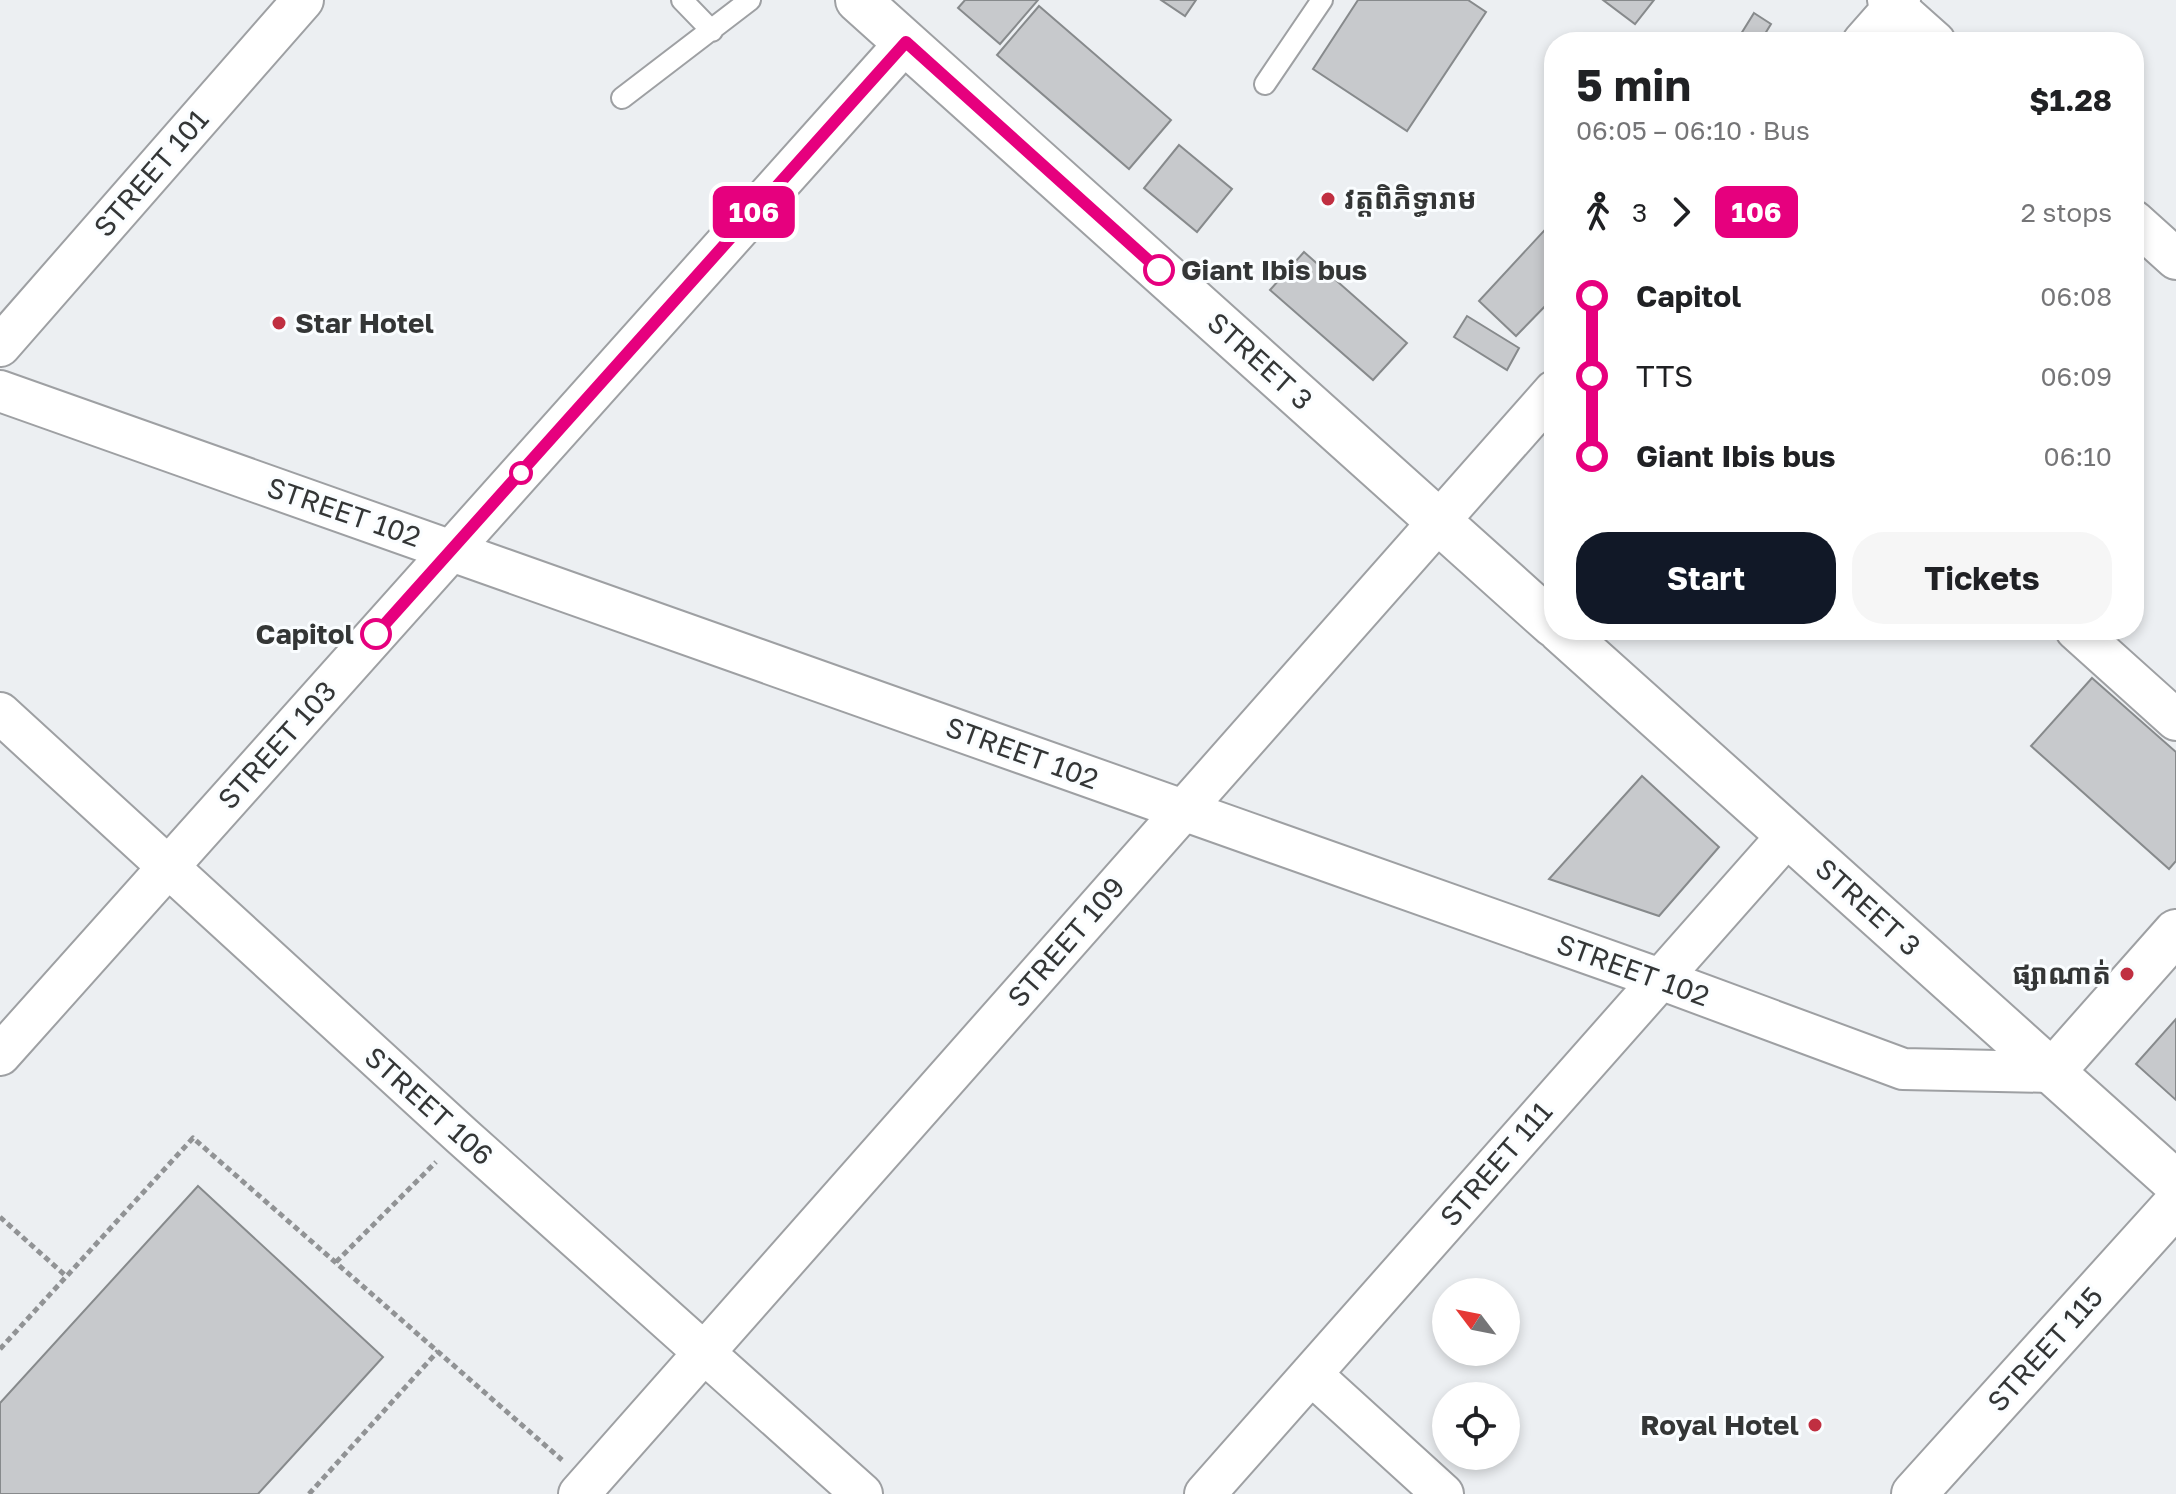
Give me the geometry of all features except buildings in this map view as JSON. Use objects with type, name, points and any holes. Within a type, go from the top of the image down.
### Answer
[{"type":"street","name":"STREET 101","points":[[0,346],[303,0]]},
{"type":"street","points":[[1871,32],[1894,2],[1925,32]]},
{"type":"street","name":"STREET 3","points":[[868,3],[906,42],[1544,616]]},
{"type":"street","name":"STREET 103","points":[[0,1055],[906,42]]},
{"type":"street","points":[[2144,230],[2176,259]]},
{"type":"street","name":"STREET 102","points":[[0,391],[1660,979],[1903,1069],[2052,1072]]},
{"type":"street","name":"STREET 109","points":[[584,1489],[1544,402]]},
{"type":"street","name":"STREET 3","points":[[1571,640],[2176,1183]]},
{"type":"street","points":[[2087,640],[2176,720]]},
{"type":"street","name":"STREET 106","points":[[0,713],[462,1136],[862,1494]]},
{"type":"street","name":"STREET 111","points":[[1205,1494],[1788,835]]},
{"type":"street","points":[[2052,1072],[2176,932]]},
{"type":"street","name":"STREET 115","points":[[1914,1494],[2176,1204]]},
{"type":"street","points":[[1311,1374],[1443,1494]]},
{"type":"lane","points":[[682,0],[712,31]]},
{"type":"lane","points":[[622,98],[750,0]]},
{"type":"lane","points":[[1265,84],[1322,0]]},
{"type":"path","points":[[336,1262],[462,1136]]},
{"type":"path","points":[[0,1349],[193,1138],[438,1351],[584,1489]]},
{"type":"path","points":[[0,1217],[66,1276]]},
{"type":"path","points":[[309,1494],[438,1351]]},
{"type":"bus line","name":"106","points":[[376,634],[906,42],[1159,270]]},
{"type":"place","name":"វត្តពិភិទ្ធារាម","points":[[1328,199]]},
{"type":"place","name":"Giant Ibis bus","points":[[1159,270]]},
{"type":"place","name":"Star Hotel","points":[[279,323]]},
{"type":"place","name":"Capitol","points":[[376,634]]},
{"type":"place","name":"ផ្សាណាត់","points":[[2127,974]]},
{"type":"place","name":"Royal Hotel","points":[[1815,1425]]}]
